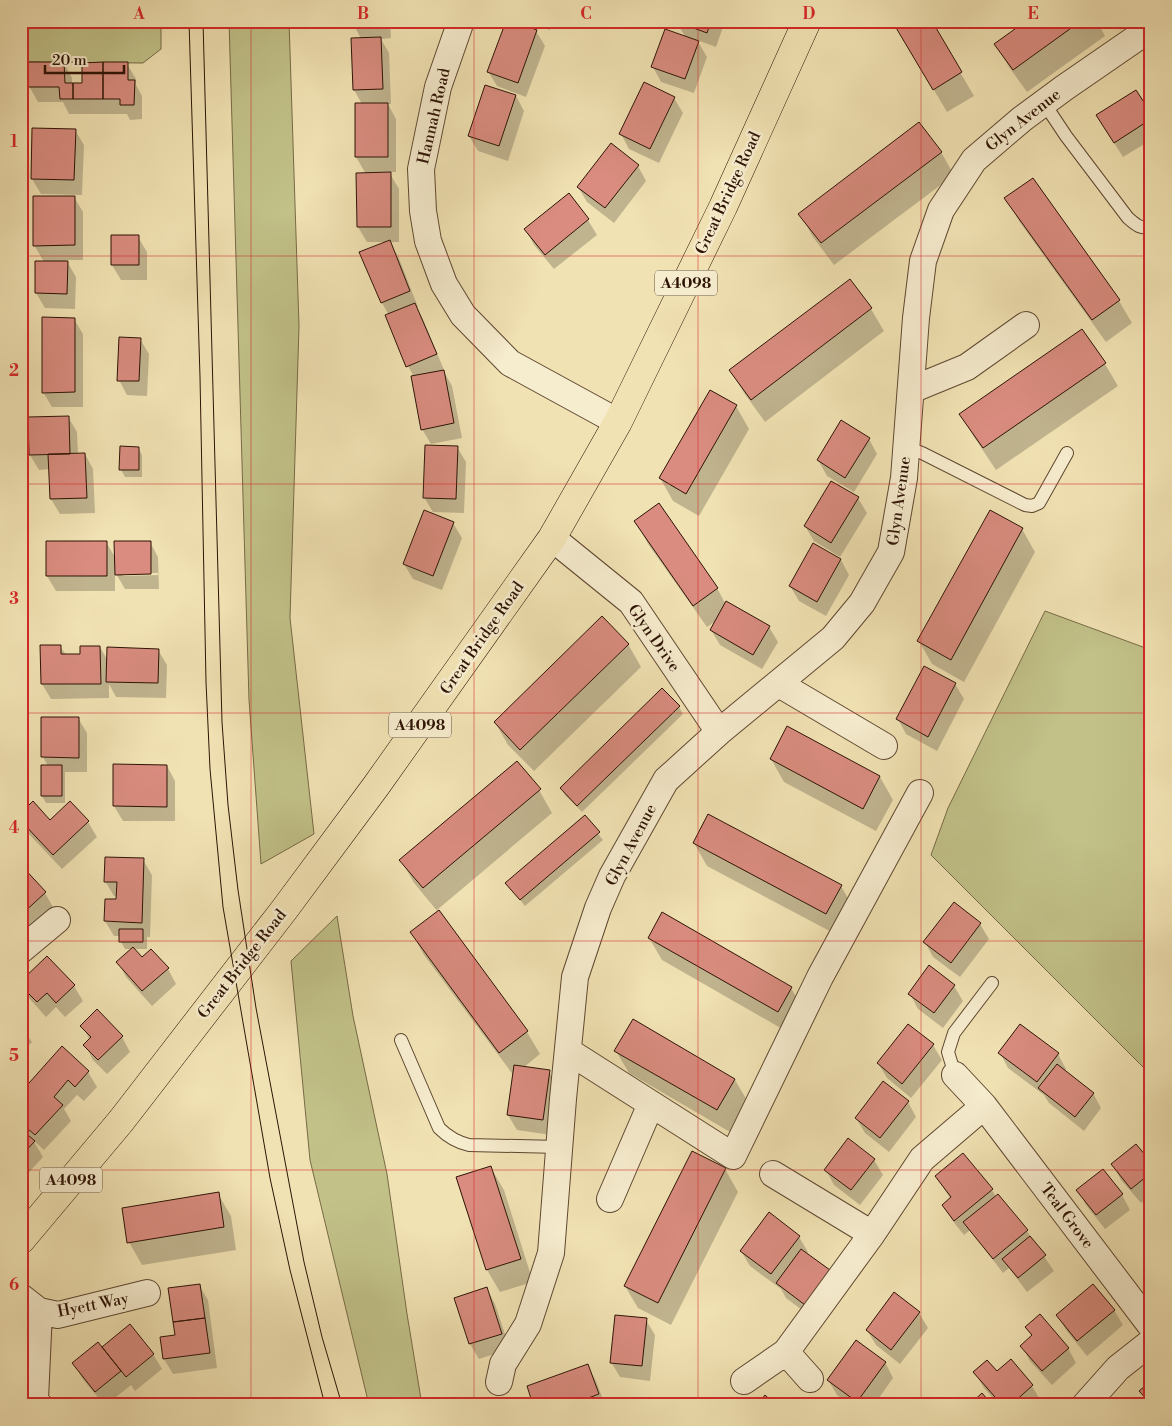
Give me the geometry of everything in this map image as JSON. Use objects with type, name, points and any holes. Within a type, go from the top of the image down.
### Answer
[{"type":"main road","name":"Great Bridge Road","points":[[21,1240],[121,1121],[284,910],[376,786],[552,538],[618,422],[723,207],[807,21]]},
{"type":"street","name":"Hannah Road","points":[[462,21],[438,87],[421,169],[423,211],[428,241],[444,284],[463,315],[510,364],[618,422]]},
{"type":"street","name":"Glyn Avenue","points":[[499,1382],[503,1364],[528,1324],[551,1253],[575,977],[598,908],[612,876],[666,780],[719,732],[833,638],[862,603],[891,552],[904,478],[916,318],[923,261],[941,210],[974,160],[1044,103],[1151,28]]},
{"type":"street","points":[[911,390],[967,367],[1026,325]]},
{"type":"street","name":"Glyn Drive","points":[[552,538],[631,602],[719,732]]},
{"type":"street","points":[[779,684],[884,746]]},
{"type":"street","points":[[568,1051],[733,1156],[820,977],[920,793]]},
{"type":"street","points":[[21,950],[56,920]]},
{"type":"street","name":"Teal Grove","points":[[956,1075],[984,1106],[1151,1326]]},
{"type":"street","points":[[610,1199],[651,1104]]},
{"type":"street","points":[[744,1380],[786,1352],[872,1234],[922,1158],[984,1106]]},
{"type":"street","points":[[773,1174],[872,1234]]},
{"type":"street","name":"Hyett Way","points":[[39,1405],[35,1399],[30,1304],[58,1315],[147,1293]]},
{"type":"street","points":[[1085,1405],[1118,1368],[1151,1342]]},
{"type":"street","points":[[786,1352],[810,1379]]},
{"type":"lane","points":[[1044,103],[1066,136],[1128,218],[1137,226],[1151,227]]},
{"type":"lane","points":[[906,447],[922,453],[1025,505],[1032,506],[1038,502],[1067,453]]},
{"type":"lane","points":[[956,1075],[948,1052],[954,1033],[992,983]]},
{"type":"lane","points":[[401,1040],[439,1128],[446,1136],[469,1145],[559,1147]]},
{"type":"green space","points":[[21,21],[161,21],[161,49],[143,63],[28,62],[28,38],[21,38]]},
{"type":"green space","points":[[229,21],[289,21],[299,326],[290,618],[314,834],[261,864],[249,700]]},
{"type":"green space","points":[[1045,611],[1151,650],[1151,1075],[931,855],[948,808]]},
{"type":"green space","points":[[337,916],[353,1016],[387,1174],[422,1405],[369,1405],[310,1160],[291,961]]},
{"type":"building","points":[[351,21],[383,21],[383,23],[351,25]]},
{"type":"building","points":[[506,21],[513,21],[537,30],[518,83],[487,72]]},
{"type":"building","points":[[675,21],[711,21],[707,33]]},
{"type":"building","points":[[892,21],[932,21],[962,72],[933,90]]},
{"type":"building","points":[[1026,21],[1081,21],[1013,70],[994,44]]},
{"type":"building","points":[[665,29],[699,41],[685,79],[651,67]]},
{"type":"building","points":[[381,37],[383,89],[353,90],[351,38]]},
{"type":"building","points":[[28,62],[64,62],[65,83],[73,83],[73,99],[60,99],[59,87],[28,87]]},
{"type":"building","points":[[103,62],[103,99],[73,99],[73,83],[82,83],[82,63]]},
{"type":"building","points":[[103,62],[128,62],[128,80],[135,80],[134,105],[120,105],[120,99],[103,99]]},
{"type":"building","points":[[644,82],[675,97],[650,149],[619,134]]},
{"type":"building","points":[[485,85],[516,95],[499,146],[468,136]]},
{"type":"building","points":[[1136,90],[1151,113],[1151,119],[1114,143],[1096,115]]},
{"type":"building","points":[[355,103],[388,103],[388,157],[355,157]]},
{"type":"building","points":[[919,122],[942,152],[821,243],[798,214]]},
{"type":"building","points":[[32,128],[76,129],[74,180],[31,179]]},
{"type":"building","points":[[611,143],[639,165],[605,208],[577,187]]},
{"type":"building","points":[[391,172],[391,227],[357,227],[356,173]]},
{"type":"building","points":[[1033,178],[1120,300],[1092,320],[1004,198]]},
{"type":"building","points":[[569,193],[589,219],[545,255],[524,229]]},
{"type":"building","points":[[33,196],[75,196],[75,245],[33,246]]},
{"type":"building","points":[[111,235],[139,235],[139,265],[111,265]]},
{"type":"building","points":[[390,240],[410,291],[381,303],[359,252]]},
{"type":"building","points":[[35,261],[68,261],[67,294],[35,293]]},
{"type":"building","points":[[850,279],[872,308],[751,400],[729,370]]},
{"type":"building","points":[[415,303],[437,354],[406,367],[385,315]]},
{"type":"building","points":[[42,317],[75,318],[75,392],[42,393]]},
{"type":"building","points":[[1082,329],[1106,363],[983,448],[959,414]]},
{"type":"building","points":[[119,337],[141,338],[139,381],[117,381]]},
{"type":"building","points":[[444,370],[454,423],[421,430],[411,376]]},
{"type":"building","points":[[710,390],[737,405],[686,494],[659,478]]},
{"type":"building","points":[[69,416],[70,454],[29,455],[28,417]]},
{"type":"building","points":[[841,420],[870,438],[845,478],[817,460]]},
{"type":"building","points":[[425,445],[458,446],[456,499],[423,498]]},
{"type":"building","points":[[120,446],[139,447],[139,470],[119,470]]},
{"type":"building","points":[[85,453],[87,498],[50,499],[48,454]]},
{"type":"building","points":[[831,481],[859,497],[831,543],[804,526]]},
{"type":"building","points":[[659,503],[718,588],[693,606],[634,521]]},
{"type":"building","points":[[424,510],[454,522],[433,576],[403,564]]},
{"type":"building","points":[[990,510],[1023,528],[951,660],[917,641]]},
{"type":"building","points":[[46,541],[107,541],[107,576],[46,576]]},
{"type":"building","points":[[114,541],[151,541],[151,574],[115,575]]},
{"type":"building","points":[[813,543],[841,559],[817,602],[789,586]]},
{"type":"building","points":[[726,601],[770,626],[753,655],[710,630]]},
{"type":"building","points":[[602,616],[629,644],[520,750],[494,722]]},
{"type":"building","points":[[40,645],[61,645],[61,654],[80,654],[80,646],[100,646],[101,684],[41,684]]},
{"type":"building","points":[[107,647],[159,649],[158,683],[106,682]]},
{"type":"building","points":[[924,666],[956,683],[928,737],[896,719]]},
{"type":"building","points":[[662,688],[680,706],[577,806],[560,788]]},
{"type":"building","points":[[41,717],[79,717],[79,758],[41,757]]},
{"type":"building","points":[[787,726],[880,776],[863,809],[770,759]]},
{"type":"building","points":[[517,761],[541,789],[423,888],[399,860]]},
{"type":"building","points":[[113,764],[167,765],[167,807],[113,806]]},
{"type":"building","points":[[41,765],[62,765],[62,796],[41,796]]},
{"type":"building","points":[[33,801],[50,820],[70,801],[89,821],[53,855],[21,821],[21,813]]},
{"type":"building","points":[[708,814],[842,885],[826,914],[693,843]]},
{"type":"building","points":[[585,815],[600,832],[520,900],[505,883]]},
{"type":"building","points":[[105,857],[144,858],[142,923],[104,921],[105,899],[116,899],[117,882],[104,882]]},
{"type":"building","points":[[21,865],[46,892],[21,915]]},
{"type":"building","points":[[954,902],[981,923],[951,963],[923,942]]},
{"type":"building","points":[[439,910],[528,1031],[499,1053],[410,932]]},
{"type":"building","points":[[662,912],[792,987],[778,1012],[648,938]]},
{"type":"building","points":[[119,929],[143,929],[143,942],[119,942]]},
{"type":"building","points":[[133,947],[142,957],[151,949],[169,968],[142,991],[116,962]]},
{"type":"building","points":[[47,956],[75,985],[56,1003],[47,993],[37,1002],[21,986],[21,981]]},
{"type":"building","points":[[929,965],[955,985],[934,1013],[908,994]]},
{"type":"building","points":[[97,1009],[123,1036],[98,1060],[83,1045],[91,1037],[80,1026]]},
{"type":"building","points":[[633,1019],[735,1079],[717,1110],[614,1051]]},
{"type":"building","points":[[908,1024],[934,1044],[902,1084],[877,1063]]},
{"type":"building","points":[[1020,1024],[1059,1053],[1037,1082],[998,1053]]},
{"type":"building","points":[[62,1046],[89,1071],[75,1087],[68,1080],[54,1097],[63,1105],[35,1135],[21,1123],[21,1092]]},
{"type":"building","points":[[1057,1064],[1094,1093],[1075,1117],[1038,1088]]},
{"type":"building","points":[[514,1065],[550,1070],[543,1120],[507,1115]]},
{"type":"building","points":[[883,1081],[909,1101],[880,1138],[855,1118]]},
{"type":"building","points":[[21,1129],[35,1141],[21,1156]]},
{"type":"building","points":[[848,1138],[875,1159],[851,1190],[824,1170]]},
{"type":"building","points":[[1136,1144],[1151,1162],[1151,1173],[1131,1189],[1111,1164]]},
{"type":"building","points":[[692,1151],[726,1168],[658,1303],[624,1286]]},
{"type":"building","points":[[963,1153],[993,1189],[954,1221],[942,1205],[951,1197],[935,1176]]},
{"type":"building","points":[[491,1166],[521,1259],[486,1270],[456,1177]]},
{"type":"building","points":[[1103,1169],[1123,1194],[1096,1215],[1076,1190]]},
{"type":"building","points":[[219,1192],[224,1227],[127,1243],[122,1208]]},
{"type":"building","points":[[998,1194],[1028,1230],[993,1259],[963,1222]]},
{"type":"building","points":[[769,1212],[800,1236],[771,1274],[740,1251]]},
{"type":"building","points":[[1030,1236],[1046,1255],[1018,1278],[1002,1259]]},
{"type":"building","points":[[801,1249],[830,1270],[805,1305],[776,1283]]},
{"type":"building","points":[[200,1284],[205,1318],[173,1322],[168,1288]]},
{"type":"building","points":[[1093,1284],[1115,1310],[1077,1341],[1056,1315]]},
{"type":"building","points":[[487,1287],[502,1334],[469,1344],[454,1298]]},
{"type":"building","points":[[894,1292],[920,1312],[891,1350],[866,1330]]},
{"type":"building","points":[[1040,1314],[1069,1348],[1042,1371],[1020,1346],[1032,1335],[1025,1327]]},
{"type":"building","points":[[615,1315],[647,1318],[642,1366],[610,1363]]},
{"type":"building","points":[[205,1318],[210,1353],[163,1359],[160,1337],[175,1335],[173,1322]]},
{"type":"building","points":[[130,1324],[154,1354],[126,1377],[102,1347]]},
{"type":"building","points":[[856,1340],[886,1362],[857,1402],[827,1380]]},
{"type":"building","points":[[98,1342],[121,1371],[95,1392],[72,1363]]},
{"type":"building","points":[[1011,1359],[1033,1385],[1011,1405],[1002,1405],[973,1372],[987,1360],[997,1371]]},
{"type":"building","points":[[588,1364],[599,1394],[570,1405],[533,1405],[527,1386]]},
{"type":"building","points":[[1151,1381],[1151,1404],[1139,1391]]},
{"type":"building","points":[[982,1393],[992,1405],[969,1405]]},
{"type":"building","points":[[765,1395],[776,1405],[757,1405]]},
{"type":"tram line","points":[[189,21],[200,377],[206,682],[210,769],[223,907],[270,1178],[290,1270],[325,1405]]},
{"type":"tram line","points":[[203,21],[222,722],[228,805],[238,890],[256,1008],[304,1262],[322,1337],[342,1405]]}]
